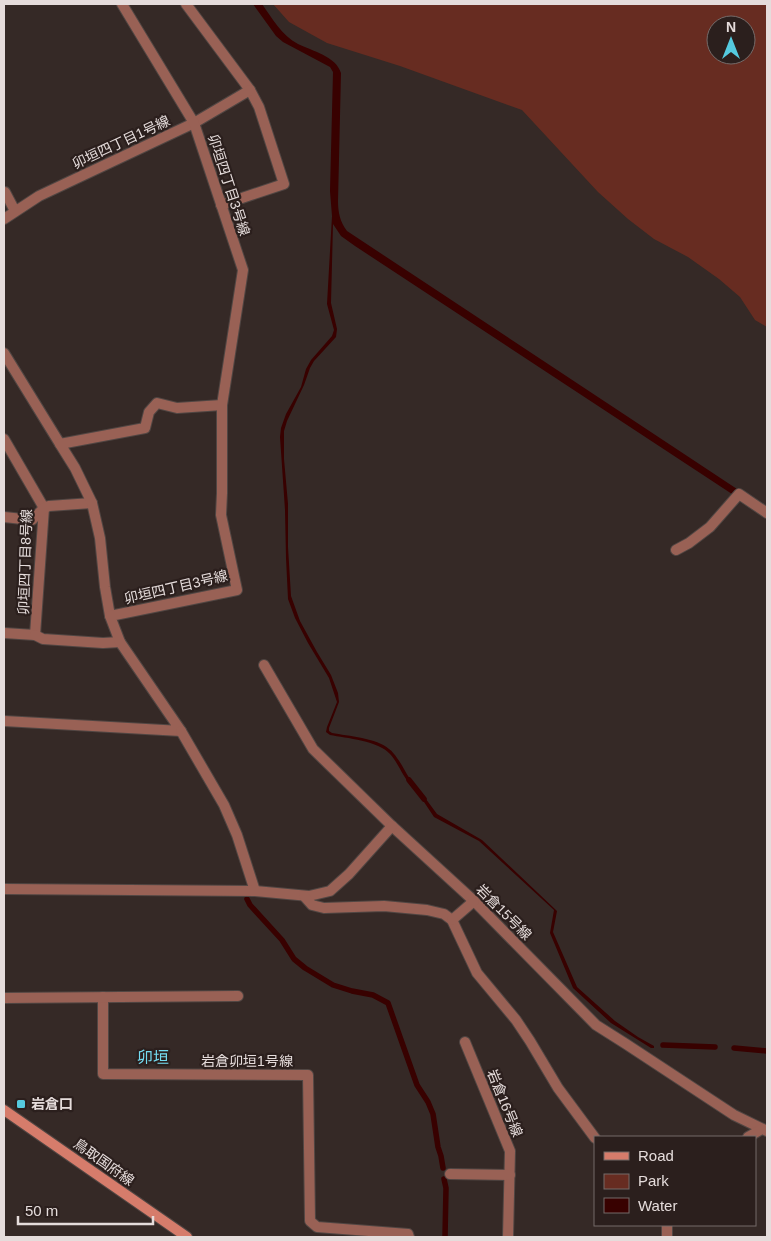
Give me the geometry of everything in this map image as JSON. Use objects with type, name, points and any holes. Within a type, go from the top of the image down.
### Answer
[{"type":"main road","name":"鳥取国府線","points":[[4,1110],[187,1237]]},
{"type":"street","name":"卯垣四丁目3号線","points":[[122,4],[194,123],[243,270],[222,405],[221,515],[237,590],[110,616],[120,642],[181,731],[224,805],[237,836],[255,891]]},
{"type":"street","points":[[186,4],[250,90],[259,107],[284,184],[222,205]]},
{"type":"street","name":"卯垣四丁目1号線","points":[[4,218],[39,196],[194,123],[250,90]]},
{"type":"street","points":[[4,192],[15,211]]},
{"type":"street","points":[[4,353],[75,468],[92,503],[100,538],[110,616]]},
{"type":"street","points":[[60,444],[145,428],[149,412],[157,403],[176,408],[222,405]]},
{"type":"street","name":"卯垣四丁目8号線","points":[[4,440],[44,508],[35,635],[4,633]]},
{"type":"street","points":[[676,550],[690,543],[710,527],[739,494],[767,513]]},
{"type":"street","points":[[4,518],[32,520],[44,508],[49,506],[92,503]]},
{"type":"street","points":[[35,635],[43,639],[103,643],[120,642]]},
{"type":"street","name":"岩倉15号線","points":[[264,665],[313,749],[392,826],[474,901],[596,1025],[734,1115],[765,1130]]},
{"type":"street","points":[[4,721],[181,731]]},
{"type":"street","points":[[4,888],[255,891],[309,896],[330,891],[349,874],[392,826]]},
{"type":"street","points":[[304,896],[312,905],[324,908],[384,906],[427,910],[444,914],[452,920],[477,973],[516,1020],[558,1088],[594,1137]]},
{"type":"street","points":[[452,920],[474,901]]},
{"type":"street","points":[[4,998],[238,996]]},
{"type":"street","name":"岩倉卯垣1号線","points":[[103,997],[103,1074],[308,1075],[310,1221],[317,1227],[408,1234],[409,1237]]},
{"type":"street","name":"岩倉16号線","points":[[465,1042],[510,1151],[508,1237]]},
{"type":"street","points":[[750,1136],[765,1130]]},
{"type":"street","points":[[450,1174],[510,1175]]},
{"type":"green space","points":[[273,4],[767,4],[767,327],[755,320],[740,297],[719,279],[688,257],[654,239],[628,219],[598,192],[522,110],[400,66],[327,43],[289,22]]},
{"type":"water","points":[[253,4],[262,4],[292,41],[329,58],[341,73],[338,205],[341,220],[347,231],[737,489],[732,494],[355,246],[341,236],[333,224],[331,303],[337,329],[336,337],[310,368],[284,431],[291,596],[300,621],[331,675],[338,693],[339,702],[329,731],[384,745],[399,761],[415,785],[413,787],[390,754],[385,750],[370,743],[330,735],[326,732],[337,702],[329,678],[295,618],[288,599],[281,428],[286,414],[301,387],[306,369],[311,360],[332,336],[334,330],[327,304],[332,216],[330,191],[333,72],[330,67],[283,42],[276,36]]},
{"type":"water","points":[[420,791],[437,814],[482,840],[557,911],[553,932],[577,987],[615,1021],[654,1046],[654,1048],[651,1048],[611,1023],[573,988],[550,933],[554,910],[479,841],[434,817],[418,793]]},
{"type":"waterway","points":[[409,780],[424,799]]},
{"type":"waterway","points":[[247,899],[250,905],[282,940],[294,959],[305,968],[333,985],[373,995],[388,1003],[417,1085],[433,1114],[443,1168]]},
{"type":"waterway","points":[[663,1045],[715,1047]]},
{"type":"waterway","points":[[734,1048],[767,1051]]},
{"type":"waterway","points":[[444,1179],[446,1188],[445,1237]]},
{"type":"place","name":"岩倉口","points":[[21,1104]]},
{"type":"district","name":"卯垣","points":[[153,1057]]}]
